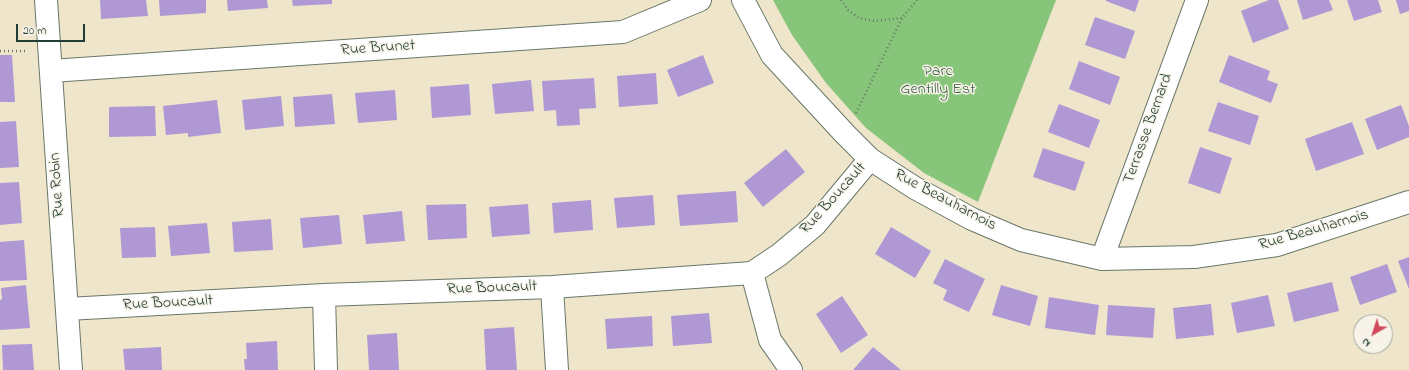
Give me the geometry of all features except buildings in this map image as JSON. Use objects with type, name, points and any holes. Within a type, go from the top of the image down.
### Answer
[{"type":"street","name":"Rue Robin","points":[[46,0],[71,370]]},
{"type":"street","name":"Rue Brunet","points":[[50,71],[623,32],[700,0]]},
{"type":"street","name":"Rue Beauharnois","points":[[743,0],[772,55],[870,160],[915,188],[979,222],[1021,240],[1102,259],[1194,257],[1277,245],[1409,202]]},
{"type":"street","name":"Terrasse Bernard","points":[[1102,259],[1197,0]]},
{"type":"street","name":"Rue Boucault","points":[[67,309],[324,296],[552,287],[752,273],[779,255],[815,225],[870,160]]},
{"type":"street","points":[[752,273],[770,340],[791,370]]},
{"type":"street","points":[[552,287],[557,370]]},
{"type":"street","points":[[324,296],[326,370]]},
{"type":"path","points":[[841,0],[848,10],[859,18],[874,21],[902,18]]},
{"type":"path","points":[[845,134],[902,18],[917,0]]},
{"type":"green space","name":"Parc Gentilly Est","points":[[773,0],[1056,0],[978,202],[924,173],[866,128],[826,83],[792,35]]}]
